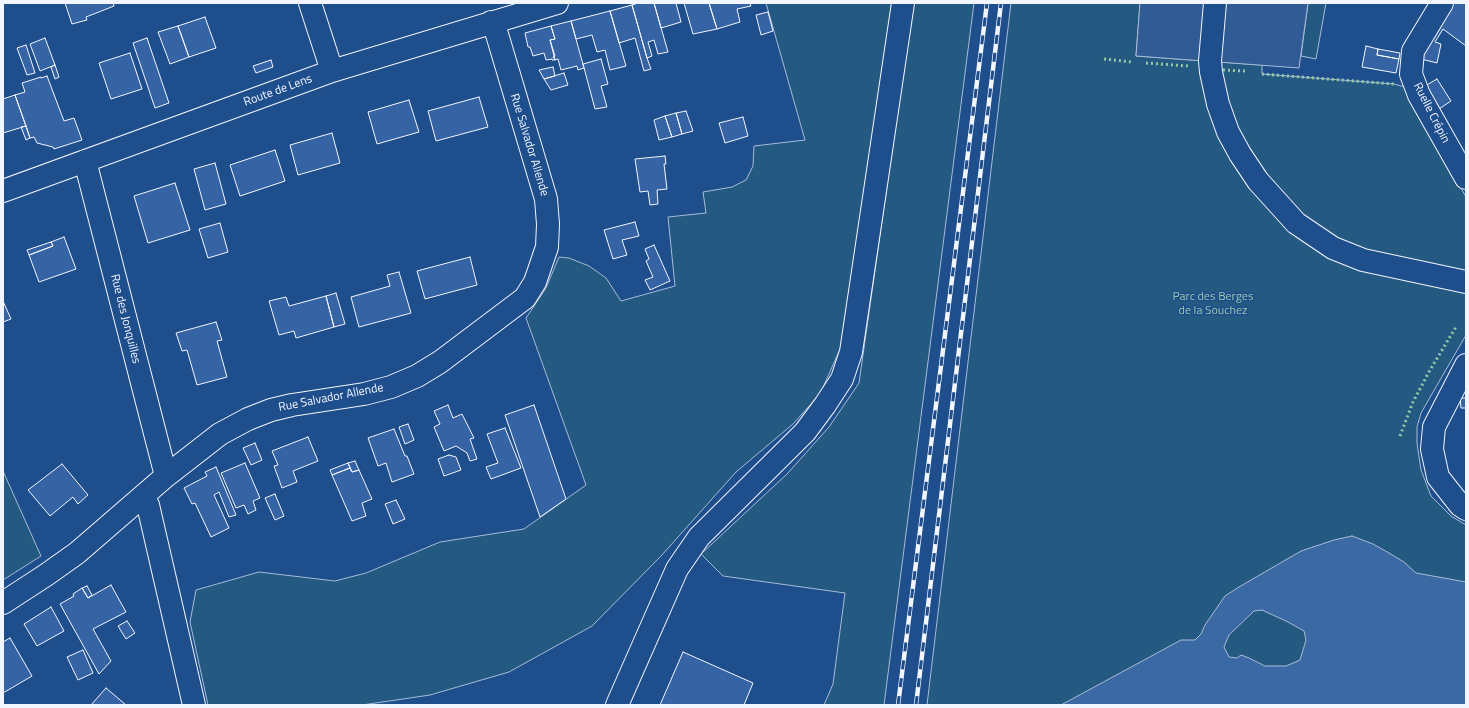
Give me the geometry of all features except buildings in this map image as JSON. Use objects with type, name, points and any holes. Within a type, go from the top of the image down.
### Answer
[{"type":"street","points":[[310,3],[332,71]]},
{"type":"street","name":"Route de Lens","points":[[3,191],[332,71],[557,3]]},
{"type":"street","points":[[617,705],[677,569],[699,537],[805,432],[842,379],[851,352],[903,3]]},
{"type":"street","points":[[1215,3],[1210,61],[1218,104],[1228,132],[1240,154],[1258,181],[1296,223],[1333,248],[1363,260],[1466,282]]},
{"type":"street","name":"Ruelle Crépin","points":[[1442,3],[1413,51],[1411,74],[1419,95],[1466,178]]},
{"type":"street","name":"Rue Salvador Allende","points":[[3,603],[77,553],[166,476],[220,434],[248,419],[271,410],[292,405],[364,394],[391,387],[417,376],[440,362],[526,298],[535,282],[547,247],[548,224],[546,199],[496,32],[491,22]]},
{"type":"street","name":"Rue des Jonquilles","points":[[85,161],[166,476]]},
{"type":"street","points":[[1466,365],[1434,426],[1432,449],[1438,477],[1460,505],[1466,509]]},
{"type":"street","points":[[143,496],[148,505],[194,705]]},
{"type":"green space","points":[[766,3],[892,3],[841,347],[820,394],[793,424],[736,472],[662,555],[592,626],[509,672],[430,695],[362,705],[208,705],[190,622],[196,590],[259,572],[335,581],[366,573],[440,542],[524,529],[586,485],[526,318],[546,288],[559,257],[569,258],[589,266],[606,278],[621,301],[675,286],[668,217],[706,213],[703,192],[732,187],[746,180],[753,166],[754,146],[805,140]]},
{"type":"green space","points":[[913,3],[974,3],[884,705],[824,705],[833,684],[845,593],[723,576],[701,554],[787,474],[829,427],[859,383]]},
{"type":"green space","name":"Parc des Berges de la Souchez","points":[[1011,3],[1140,3],[1136,56],[1262,65],[1262,74],[1394,84],[1405,87],[1466,197],[1466,335],[1421,413],[1417,427],[1417,443],[1421,470],[1431,496],[1451,516],[1466,525],[1466,705],[927,705]]},
{"type":"green space","points":[[1308,3],[1326,3],[1316,59],[1301,56]]},
{"type":"green space","points":[[3,471],[41,556],[3,580]]},
{"type":"shaded area","points":[[1140,3],[1308,3],[1299,68],[1136,56]]},
{"type":"shaded area","points":[[1352,536],[1373,544],[1389,553],[1404,562],[1416,573],[1466,582],[1466,705],[1061,705],[1181,640],[1195,640],[1201,634],[1205,625],[1225,596],[1301,551],[1334,540]],"holes":[[[1262,610],[1304,631],[1306,640],[1300,660],[1286,666],[1265,666],[1241,655],[1237,658],[1229,657],[1224,647],[1229,635],[1254,611]]]},
{"type":"railway","points":[[898,705],[987,3]]},
{"type":"railway","points":[[916,705],[1001,3]]},
{"type":"hedge","points":[[1104,59],[1132,62]]},
{"type":"hedge","points":[[1146,63],[1188,66]]},
{"type":"hedge","points":[[1223,70],[1245,71]]},
{"type":"hedge","points":[[1262,74],[1394,84]]},
{"type":"hedge","points":[[1400,436],[1413,402],[1456,327]]}]
